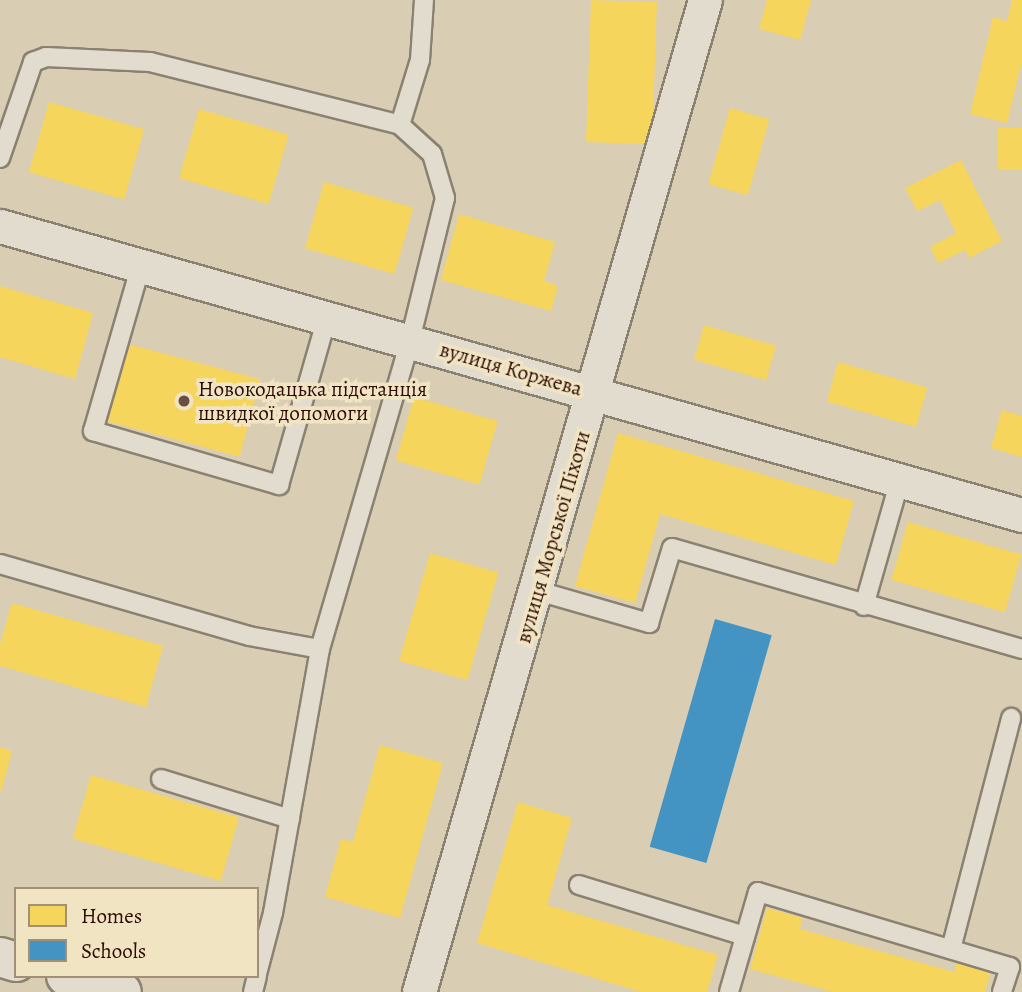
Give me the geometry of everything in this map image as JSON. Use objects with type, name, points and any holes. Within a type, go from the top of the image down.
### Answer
[{"type":"street","name":"вулиця Морської Піхоти","points":[[419,992],[538,592],[705,0]]},
{"type":"street","name":"вулиця Коржева","points":[[0,226],[1022,515]]},
{"type":"lane","points":[[400,125],[419,60],[424,0]]},
{"type":"lane","points":[[0,158],[33,62],[46,57],[150,62],[400,125],[432,154],[445,198],[410,341],[320,649],[290,819],[259,966]]},
{"type":"lane","points":[[141,265],[93,431],[279,485],[327,318]]},
{"type":"lane","points":[[864,606],[900,480]]},
{"type":"lane","points":[[538,592],[649,623],[672,548],[864,606],[1022,649]]},
{"type":"lane","points":[[0,564],[249,636],[320,649]]},
{"type":"lane","points":[[951,949],[1011,718]]},
{"type":"lane","points":[[161,779],[290,819]]},
{"type":"lane","points":[[579,885],[746,936]]},
{"type":"lane","points":[[729,992],[758,892],[1010,967],[1002,992]]},
{"type":"building: Homes","points":[[591,0],[657,2],[652,144],[586,142]]},
{"type":"building: Homes","points":[[767,0],[811,0],[800,40],[759,29]]},
{"type":"building: Homes","points":[[1012,0],[1022,0],[1022,61],[1007,123],[970,114],[993,17],[1007,21]]},
{"type":"building: Homes","points":[[49,102],[144,129],[124,199],[29,172]]},
{"type":"building: Homes","points":[[730,108],[769,119],[748,195],[708,184]]},
{"type":"building: Homes","points":[[199,109],[288,135],[269,204],[179,178]]},
{"type":"building: Homes","points":[[997,128],[1022,128],[1022,169],[997,169]]},
{"type":"building: Homes","points":[[961,160],[1002,241],[969,258],[965,250],[938,263],[930,247],[956,233],[940,200],[917,211],[905,188]]},
{"type":"building: Homes","points":[[324,182],[413,208],[394,274],[305,248]]},
{"type":"building: Homes","points":[[459,214],[555,242],[544,281],[558,286],[551,311],[441,280]]},
{"type":"building: Homes","points":[[0,286],[93,313],[75,379],[0,357]]},
{"type":"building: Homes","points":[[704,325],[776,346],[766,380],[694,360]]},
{"type":"building: Homes","name":"Новокодацька підстанція швидкої допомоги","points":[[128,344],[260,379],[240,457],[107,421]]},
{"type":"building: Homes","points":[[838,362],[927,388],[916,427],[827,401]]},
{"type":"building: Homes","points":[[414,397],[498,421],[479,484],[396,460]]},
{"type":"building: Homes","points":[[1002,410],[1022,416],[1022,457],[991,448]]},
{"type":"building: Homes","points":[[618,433],[854,501],[836,565],[660,514],[635,603],[575,586]]},
{"type":"building: Homes","points":[[908,522],[1021,555],[1005,612],[891,580]]},
{"type":"building: Homes","points":[[430,553],[498,573],[467,680],[399,661]]},
{"type":"building: Homes","points":[[12,603],[163,646],[146,707],[0,666],[0,644]]},
{"type":"building: Homes","points":[[380,745],[443,763],[400,918],[325,897],[341,839],[353,842]]},
{"type":"building: Homes","points":[[0,747],[12,751],[1,792],[0,792]]},
{"type":"building: Homes","points":[[91,775],[239,817],[221,881],[73,838]]},
{"type":"building: Homes","points":[[518,802],[572,818],[547,905],[718,955],[707,992],[641,992],[477,943]]},
{"type":"building: Homes","points":[[767,908],[802,918],[800,929],[954,972],[957,962],[991,971],[985,992],[833,992],[750,969]]},
{"type":"building: Schools","points":[[715,619],[772,635],[706,863],[650,847]]},
{"type":"place","name":"Новокодацька підстанція швидкої допомоги","points":[[184,401]]}]
